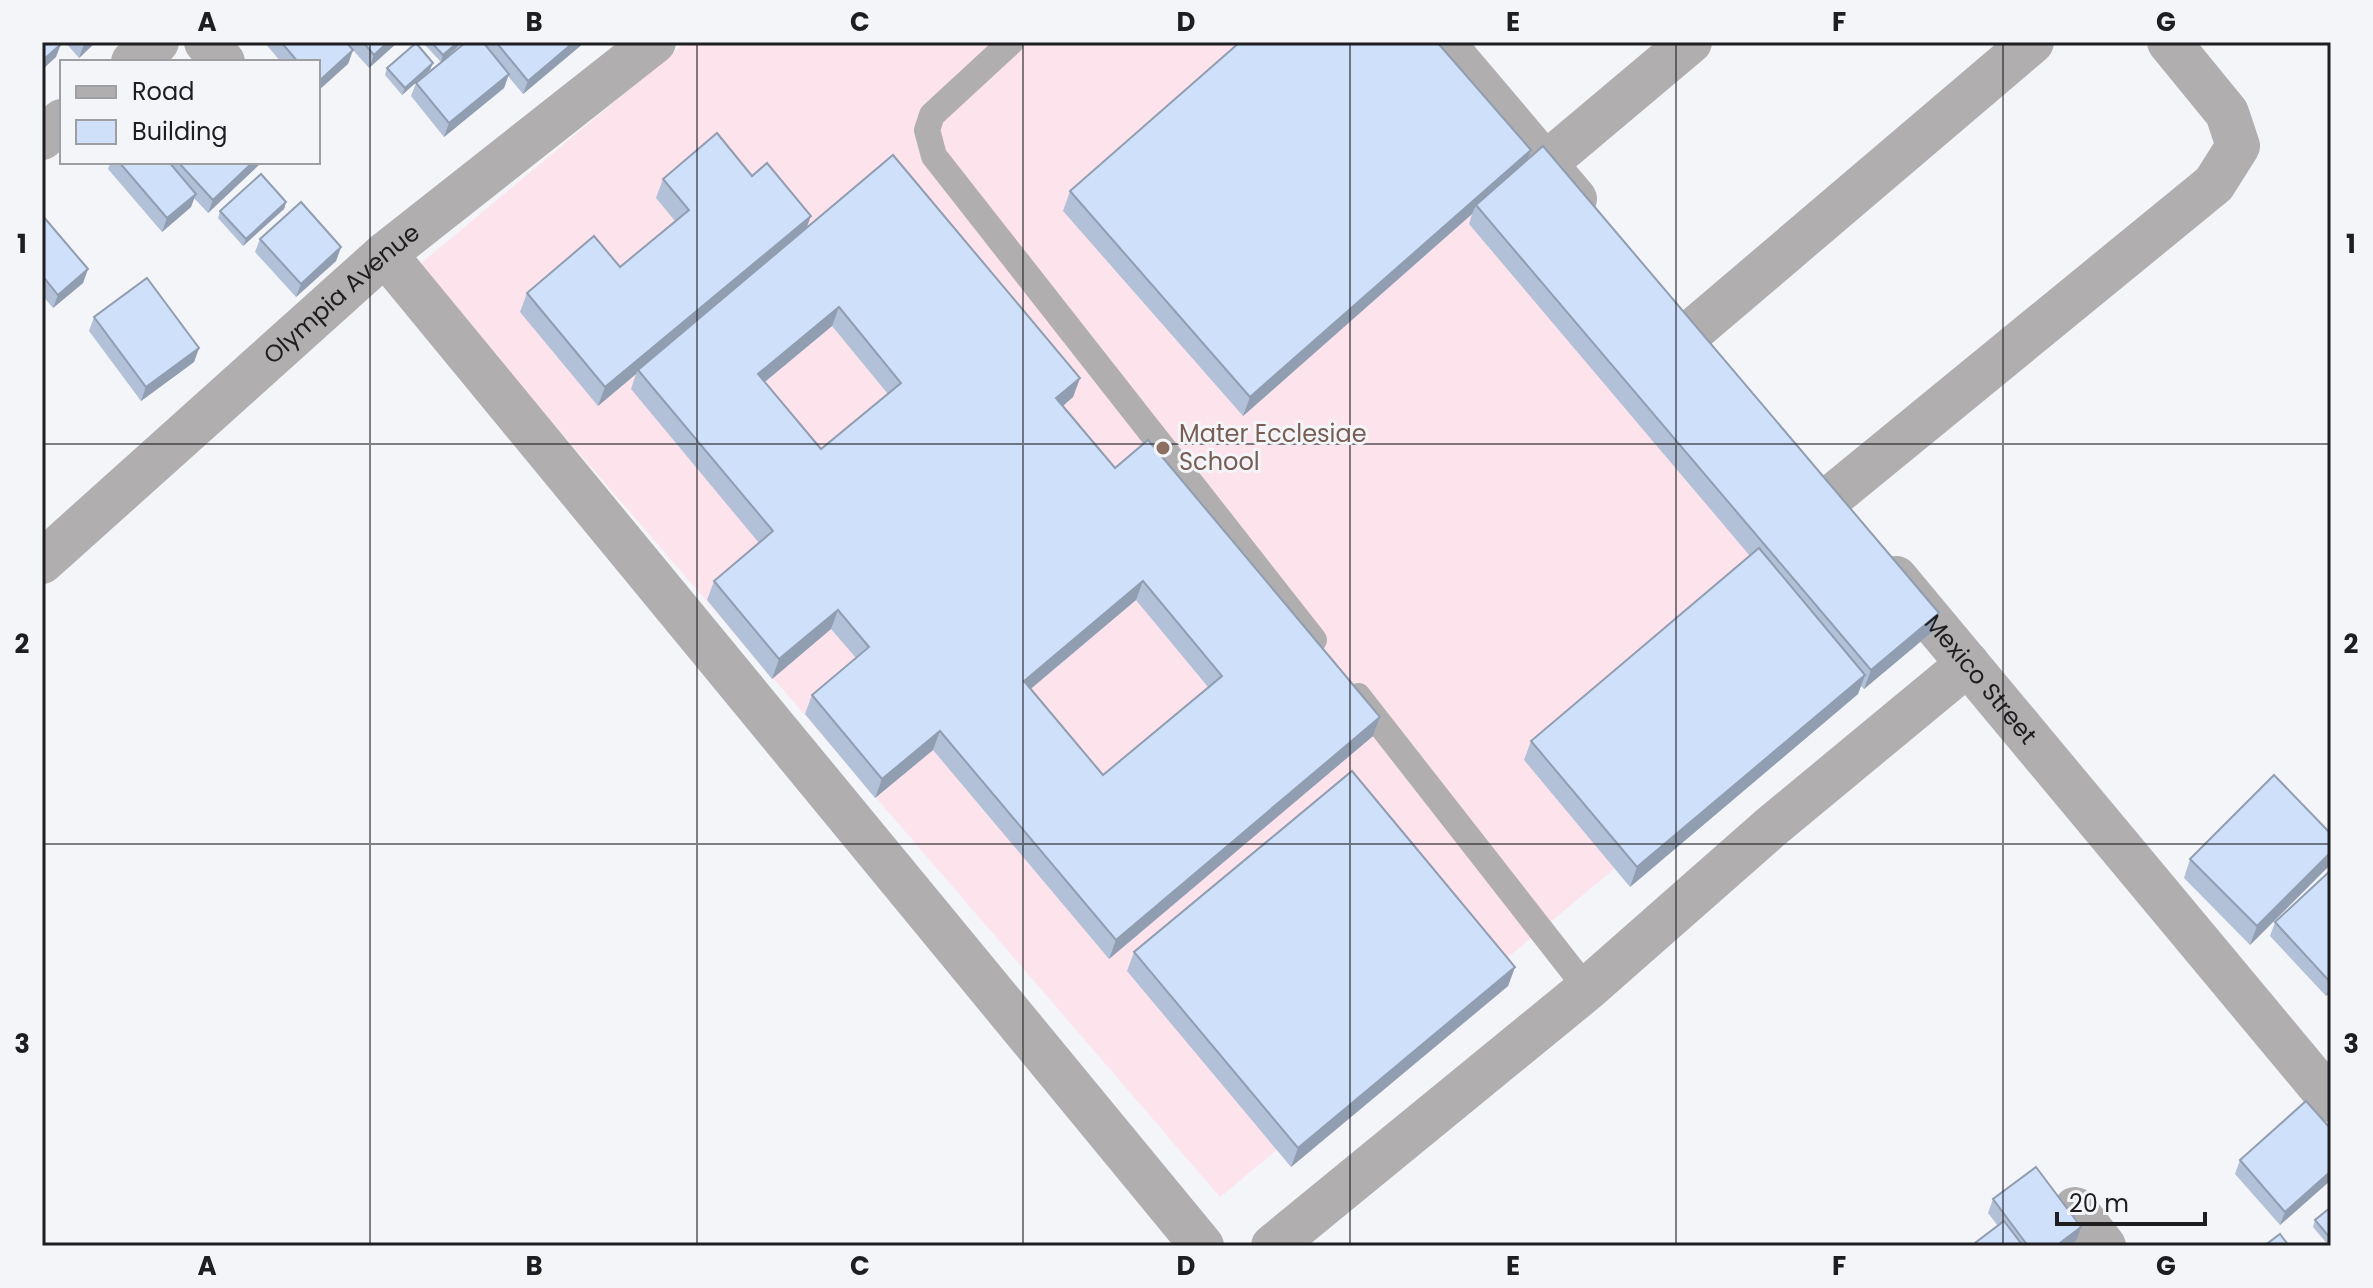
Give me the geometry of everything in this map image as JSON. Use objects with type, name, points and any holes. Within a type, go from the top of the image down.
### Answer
[{"type":"street","points":[[135,60],[157,42]]},
{"type":"street","points":[[206,42],[221,60]]},
{"type":"street","name":"Olympia Avenue","points":[[42,562],[385,254],[654,42]]},
{"type":"street","points":[[1442,42],[1597,225]]},
{"type":"street","points":[[1545,164],[1690,42]]},
{"type":"street","points":[[1689,334],[2032,42]]},
{"type":"street","points":[[1829,499],[2214,184],[2238,146],[2227,113],[2169,42]]},
{"type":"street","points":[[42,138],[60,123]]},
{"type":"street","points":[[385,254],[1202,1246]]},
{"type":"street","points":[[1658,298],[1719,370]]},
{"type":"street","name":"Mexico Street","points":[[1799,464],[2331,1100]]},
{"type":"street","points":[[1273,1246],[1587,989],[1771,827],[1968,664]]},
{"type":"street","points":[[2075,1209],[2104,1246]]},
{"type":"lane","points":[[1011,42],[932,115],[927,130],[934,156],[1326,655]]},
{"type":"lane","points":[[1346,680],[1587,989]]},
{"type":"shaded area","name":"Mater Ecclesiae School","points":[[686,42],[1415,42],[1901,630],[1220,1197],[418,266]]},
{"type":"building","points":[[42,42],[60,42],[61,44],[42,61]]},
{"type":"building","points":[[281,42],[346,42],[353,50],[320,80],[320,60],[296,60]]},
{"type":"building","points":[[363,42],[388,42],[374,55]]},
{"type":"building","points":[[431,42],[458,42],[443,55]]},
{"type":"building","points":[[466,42],[483,42],[509,74],[449,123],[416,83]]},
{"type":"building","points":[[496,42],[574,42],[528,81]]},
{"type":"building","points":[[1240,42],[1437,42],[1531,150],[1250,397],[1070,191]]},
{"type":"building","points":[[416,43],[433,63],[405,88],[387,68]]},
{"type":"building","points":[[717,133],[752,176],[767,163],[811,216],[605,387],[527,293],[594,236],[620,267],[689,210],[663,179]]},
{"type":"building","points":[[1543,146],[1939,613],[1871,670],[1476,205]]},
{"type":"building","points":[[893,155],[1080,378],[1056,398],[1115,468],[1148,440],[1380,717],[1116,940],[940,731],[882,779],[812,695],[869,647],[838,610],[779,659],[714,581],[773,531],[638,370]],"holes":[[[839,307],[901,383],[821,449],[758,374]],[[1143,581],[1222,676],[1103,775],[1024,681]]]},
{"type":"building","points":[[121,164],[171,164],[196,194],[167,218]]},
{"type":"building","points":[[180,164],[251,164],[213,200]]},
{"type":"building","points":[[261,174],[286,202],[246,239],[220,211]]},
{"type":"building","points":[[301,202],[341,247],[301,284],[260,239]]},
{"type":"building","points":[[42,215],[88,269],[58,295],[42,275]]},
{"type":"building","points":[[147,278],[199,348],[146,387],[94,317]]},
{"type":"building","points":[[1759,548],[1865,675],[1637,867],[1531,741]]},
{"type":"building","points":[[1352,771],[1515,967],[1298,1148],[1134,952]]},
{"type":"building","points":[[2274,775],[2331,834],[2331,852],[2257,926],[2190,859]]},
{"type":"building","points":[[2331,870],[2331,983],[2275,922]]},
{"type":"building","points":[[2306,1101],[2331,1129],[2331,1171],[2285,1212],[2240,1160]]},
{"type":"building","points":[[2036,1167],[2081,1227],[2056,1246],[2028,1246],[1993,1199]]},
{"type":"building","points":[[2331,1207],[2331,1239],[2315,1220]]},
{"type":"building","points":[[2004,1221],[2023,1246],[1971,1246]]},
{"type":"building","points":[[2280,1234],[2289,1246],[2264,1246]]},
{"type":"place","name":"Mater Ecclesiae School","points":[[1163,448]]}]
